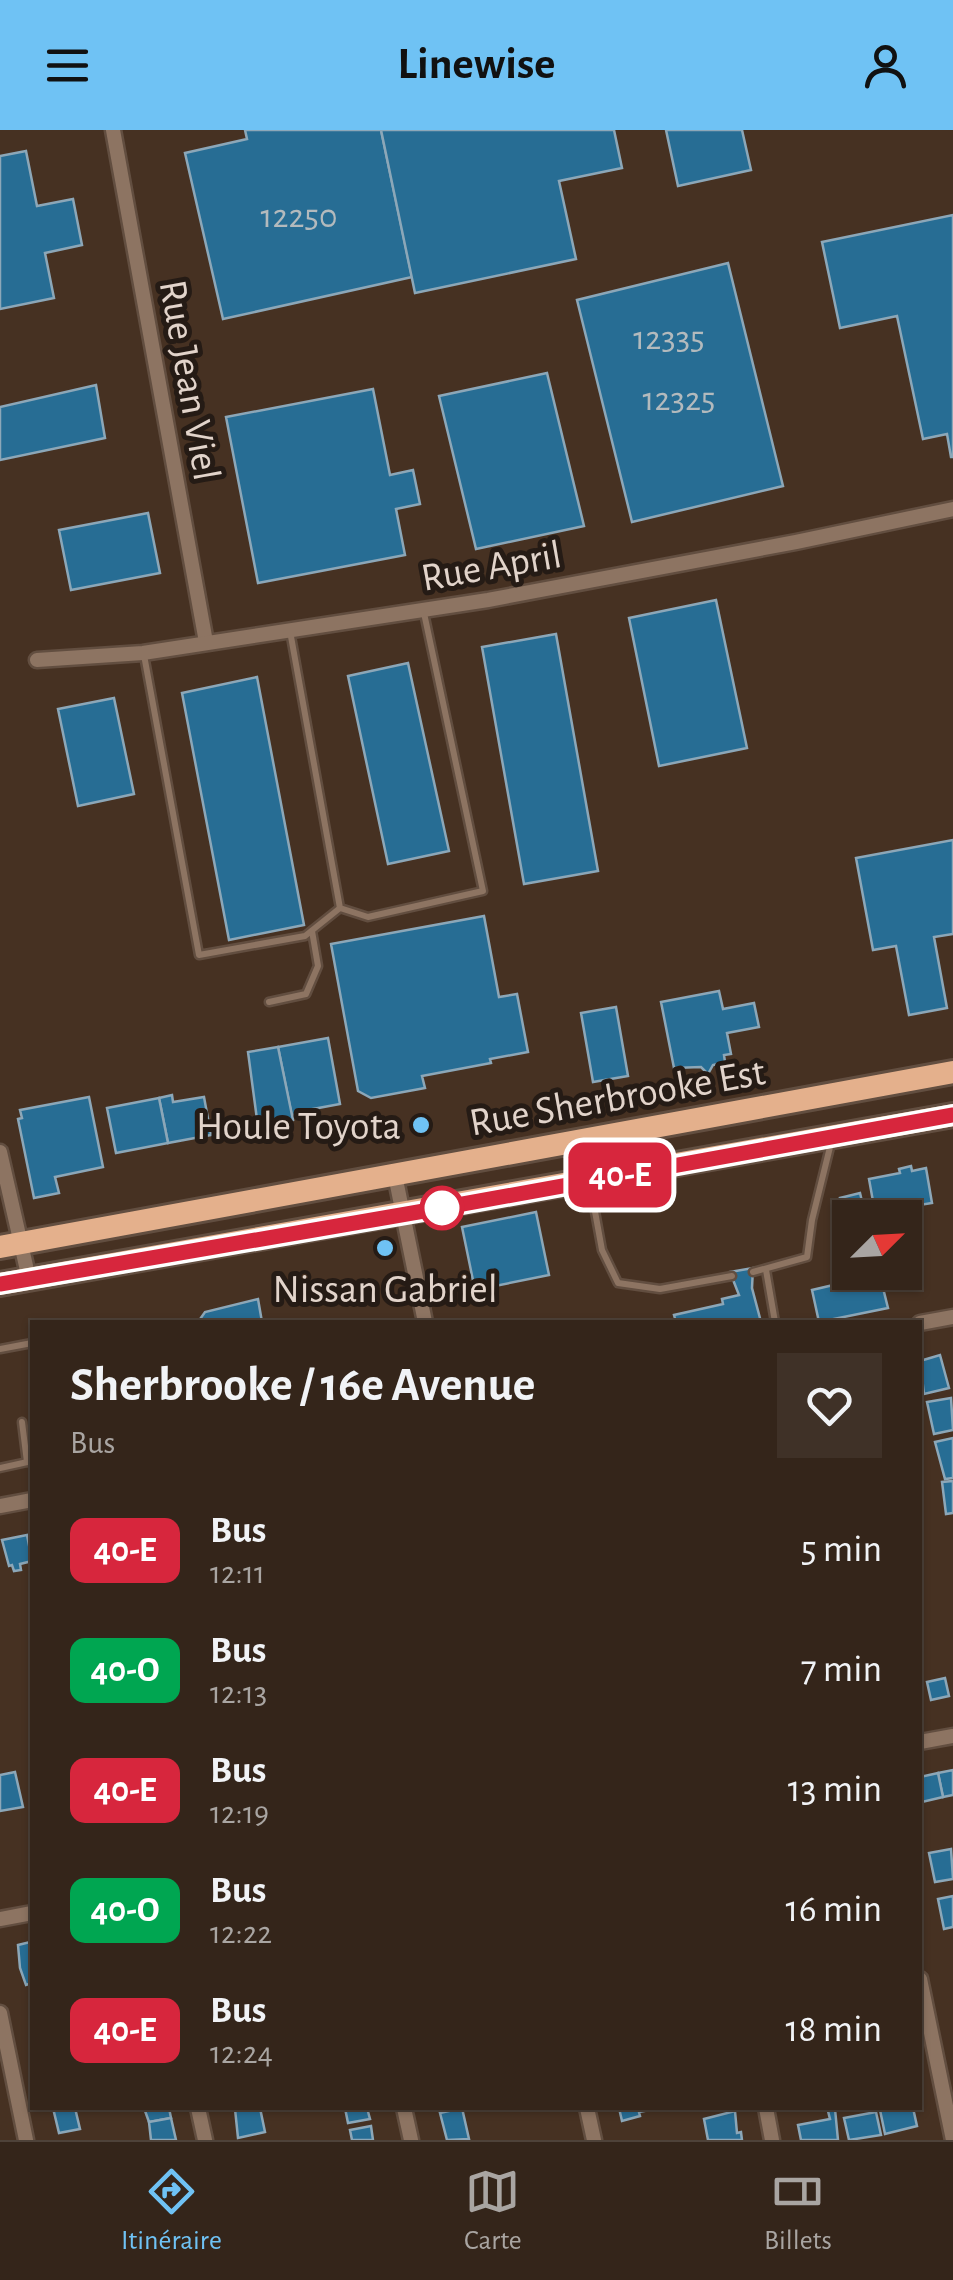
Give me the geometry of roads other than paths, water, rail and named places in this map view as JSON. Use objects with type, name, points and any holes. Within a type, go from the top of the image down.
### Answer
[{"type":"main road","name":"Rue Sherbrooke Est","points":[[10,1245],[953,1072]]},
{"type":"main road","points":[[841,1135],[842,1093]]},
{"type":"main road","name":"Rue Sherbrooke Est","points":[[0,1284],[953,1114]]},
{"type":"main road","points":[[275,1196],[282,1234]]},
{"type":"main road","points":[[166,1217],[172,1252]]},
{"type":"street","name":"Rue Jean Viel","points":[[113,130],[206,642]]},
{"type":"street","name":"Rue April","points":[[36,660],[143,652],[423,610],[777,546],[953,508]]},
{"type":"street","points":[[0,1152],[10,1245],[28,1278]]},
{"type":"street","points":[[395,1175],[425,1320]]},
{"type":"street","points":[[922,1323],[953,1317]]},
{"type":"street","points":[[0,1506],[30,1500]]},
{"type":"street","points":[[922,1742],[953,1736]]},
{"type":"street","points":[[0,1919],[30,1913]]},
{"type":"street","points":[[922,1990],[953,2140]]},
{"type":"street","points":[[0,2013],[26,2140]]},
{"type":"street","points":[[198,2110],[205,2140]]},
{"type":"street","points":[[404,2110],[411,2140]]},
{"type":"street","points":[[587,2110],[594,2140]]},
{"type":"street","points":[[766,2110],[772,2140]]},
{"type":"lane","points":[[340,908],[368,917],[482,891],[423,610]]},
{"type":"lane","points":[[290,630],[340,908]]},
{"type":"lane","points":[[143,652],[199,955],[306,936],[340,908]]},
{"type":"lane","points":[[269,1002],[306,994],[318,966],[312,931]]},
{"type":"lane","points":[[752,1272],[807,1257],[812,1220],[841,1135]]},
{"type":"lane","points":[[590,1181],[602,1250],[618,1283],[660,1289],[732,1276]]},
{"type":"lane","points":[[766,1270],[774,1320]]},
{"type":"lane","points":[[0,1349],[30,1343]]},
{"type":"lane","points":[[0,1468],[30,1462],[22,1422]]},
{"type":"place","name":"Houle Toyota","points":[[421,1125]]},
{"type":"place","name":"Nissan Gabriel","points":[[385,1248]]}]
